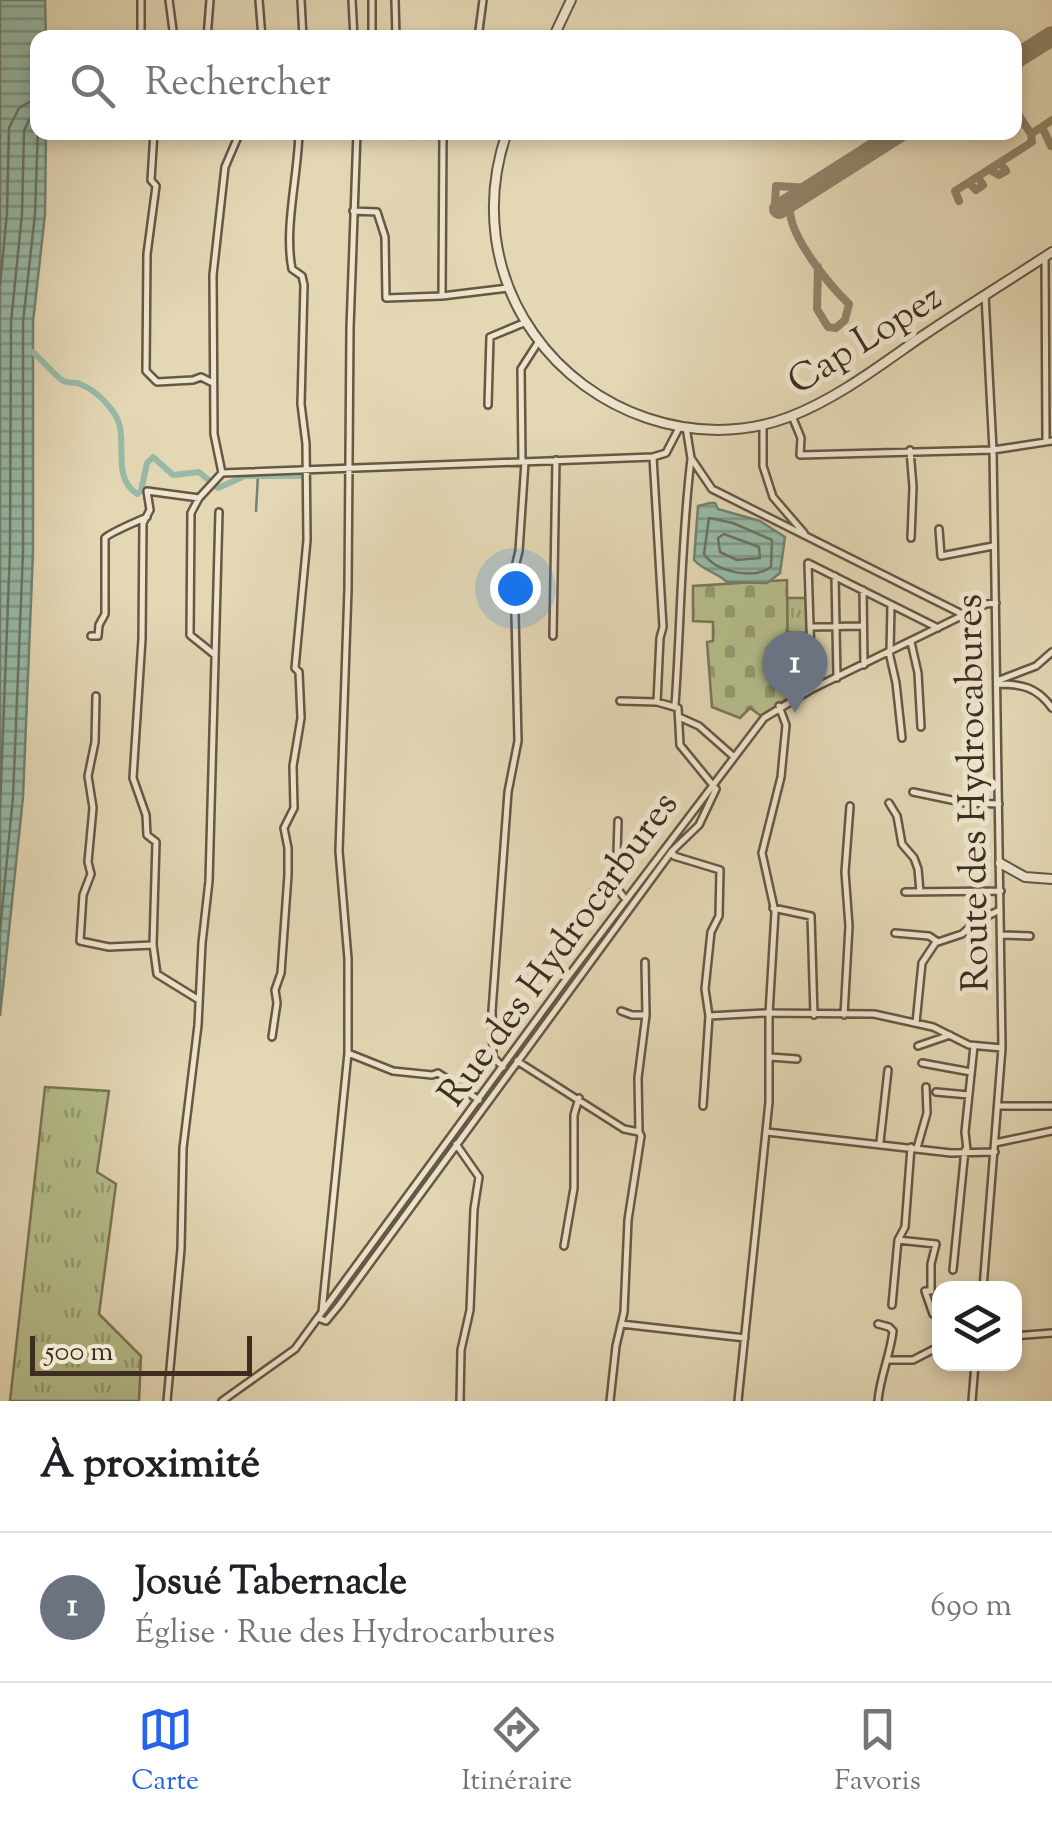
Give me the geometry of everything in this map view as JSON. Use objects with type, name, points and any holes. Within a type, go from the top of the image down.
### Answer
[{"type":"street","points":[[141,0],[141,30]]},
{"type":"street","points":[[170,0],[173,30]]},
{"type":"street","points":[[208,30],[210,0]]},
{"type":"street","points":[[259,0],[261,30]]},
{"type":"street","points":[[302,0],[303,30]]},
{"type":"street","points":[[352,0],[354,30]]},
{"type":"street","points":[[372,0],[372,30]]},
{"type":"street","points":[[395,0],[396,30]]},
{"type":"street","points":[[479,30],[483,0]]},
{"type":"street","points":[[557,30],[572,0]]},
{"type":"street","points":[[153,140],[150,180],[156,186],[156,194],[148,254],[146,370],[156,382],[201,377],[213,384]]},
{"type":"street","points":[[215,655],[190,635],[190,527],[199,498],[222,473],[214,434],[216,240],[225,167],[237,140]]},
{"type":"street","points":[[272,1037],[287,890],[288,848],[284,828],[294,808],[293,766],[301,718],[295,655],[307,540],[301,404],[304,286],[302,276],[292,270],[290,254],[298,140]]},
{"type":"street","points":[[357,140],[339,851],[348,959],[348,1053],[320,1315],[326,1321],[514,1059],[672,851],[704,819],[715,794],[713,782],[680,744],[677,733],[684,520],[691,458]]},
{"type":"street","points":[[442,296],[443,140]]},
{"type":"street","name":"Cap Lopez","points":[[505,140],[495,178],[493,216],[498,255],[508,288],[526,322],[563,368],[596,394],[638,415],[683,427],[722,429],[763,424],[824,401],[906,344],[1049,255]]},
{"type":"street","points":[[353,211],[377,212],[384,225],[386,298],[508,288]]},
{"type":"street","points":[[792,416],[801,438],[800,455],[993,450],[1049,441],[1049,255]]},
{"type":"street","name":"Route des Hydrocabures","points":[[983,1281],[1002,1048],[993,450],[985,295]]},
{"type":"street","points":[[488,405],[490,336],[526,322]]},
{"type":"street","points":[[503,1067],[493,1057],[492,1012],[508,792],[518,741],[514,571],[519,552],[524,462],[521,369],[539,341]]},
{"type":"street","points":[[763,424],[763,466],[774,497],[809,537]]},
{"type":"street","points":[[222,473],[653,456],[666,453],[683,427]]},
{"type":"street","points":[[683,427],[691,458],[712,489],[964,615]]},
{"type":"street","points":[[910,450],[911,538]]},
{"type":"street","points":[[653,456],[663,627],[657,702]]},
{"type":"street","points":[[553,636],[556,460]]},
{"type":"street","points":[[199,498],[146,492],[150,510],[143,522],[142,640],[133,778],[146,815],[147,835],[156,842],[153,944],[158,974],[200,1000]]},
{"type":"street","points":[[167,1401],[182,1249],[183,1148],[200,1000],[214,782],[219,512]]},
{"type":"street","points":[[91,636],[98,636],[98,625],[105,614],[105,538],[109,532],[126,530],[133,522],[147,517]]},
{"type":"street","points":[[938,530],[940,556],[995,546]]},
{"type":"street","points":[[812,689],[808,563],[938,628]]},
{"type":"street","points":[[835,576],[837,678]]},
{"type":"street","points":[[863,590],[864,665]]},
{"type":"street","name":"Rue des Hydrocarbures","points":[[222,1401],[292,1354],[478,1100],[514,1059],[607,924],[764,718],[812,689],[986,604],[996,603]]},
{"type":"street","points":[[891,604],[890,652],[902,738]]},
{"type":"street","points":[[810,627],[864,626]]},
{"type":"street","points":[[910,642],[918,673],[921,727]]},
{"type":"street","points":[[997,683],[1036,666],[1052,652]]},
{"type":"street","points":[[997,683],[1035,689],[1052,708]]},
{"type":"street","points":[[96,696],[95,742],[88,776],[94,808],[88,862],[91,874],[84,885],[80,941],[109,947],[153,944]]},
{"type":"street","points":[[620,701],[675,705]]},
{"type":"street","points":[[738,1401],[767,1132],[774,908],[762,854],[780,777],[786,726],[779,706]]},
{"type":"street","points":[[679,718],[699,726],[734,756]]},
{"type":"street","points":[[913,792],[966,803],[999,804]]},
{"type":"street","points":[[889,803],[897,816],[902,844],[916,862],[920,892]]},
{"type":"street","points":[[844,1015],[850,926],[845,872],[850,806]]},
{"type":"street","points":[[618,820],[616,887],[626,900]]},
{"type":"street","points":[[672,851],[674,856],[720,870],[718,916],[712,932],[705,988],[708,1016],[702,1106]]},
{"type":"street","points":[[1000,863],[1025,878],[1052,879]]},
{"type":"street","points":[[905,892],[1001,891]]},
{"type":"street","points":[[774,908],[810,916],[814,1014]]},
{"type":"street","points":[[916,1023],[922,963],[936,942],[962,934],[988,914],[1001,910]]},
{"type":"street","points":[[607,924],[614,930]]},
{"type":"street","points":[[896,933],[930,936],[936,942]]},
{"type":"street","points":[[1002,935],[1030,936]]},
{"type":"street","points":[[610,1401],[621,1324],[628,1220],[642,1144],[638,1078],[646,1014],[644,962]]},
{"type":"street","points":[[621,1011],[632,1016],[646,1014]]},
{"type":"street","points":[[708,1016],[882,1015],[916,1023],[974,1046],[1002,1048]]},
{"type":"street","points":[[918,1046],[950,1035]]},
{"type":"street","points":[[953,1270],[974,1046]]},
{"type":"street","points":[[348,1053],[392,1070],[432,1076],[438,1073],[478,1100]]},
{"type":"street","points":[[770,1058],[797,1059]]},
{"type":"street","points":[[514,1059],[624,1129],[640,1132]]},
{"type":"street","points":[[922,1063],[971,1072]]},
{"type":"street","points":[[880,1143],[888,1070]]},
{"type":"street","points":[[892,1305],[898,1240],[904,1227],[914,1147],[927,1113],[926,1086]]},
{"type":"street","points":[[936,1092],[968,1095]]},
{"type":"street","points":[[564,1246],[574,1188],[574,1114],[579,1098]]},
{"type":"street","points":[[998,1106],[1052,1106]]},
{"type":"street","points":[[995,1142],[1052,1131]]},
{"type":"street","points":[[767,1132],[951,1153],[995,1152]]},
{"type":"street","points":[[456,1144],[479,1177],[470,1310],[461,1350],[460,1401]]},
{"type":"street","points":[[898,1240],[936,1244],[931,1290],[925,1291],[932,1309]]},
{"type":"street","points":[[621,1324],[745,1338]]},
{"type":"street","points":[[878,1324],[889,1326],[892,1331],[878,1401]]},
{"type":"street","points":[[1022,1335],[1052,1333]]},
{"type":"street","points":[[889,1360],[913,1360],[932,1350]]},
{"type":"street","points":[[972,1401],[975,1371]]},
{"type":"green space","points":[[787,580],[788,698],[761,716],[750,708],[740,718],[712,707],[707,642],[713,641],[713,622],[693,621],[693,586]]},
{"type":"green space","points":[[787,598],[808,598],[808,633],[787,632]]},
{"type":"green space","points":[[45,1087],[109,1091],[97,1172],[116,1184],[99,1314],[141,1356],[139,1401],[10,1401]]},
{"type":"water","points":[[0,0],[45,0],[46,30],[30,30],[30,140],[46,140],[45,214],[33,322],[33,552],[23,797],[0,1016]]},
{"type":"water","points":[[710,503],[760,521],[785,537],[780,573],[767,583],[727,582],[694,560],[698,506]]},
{"type":"waterway","points":[[33,352],[62,380],[88,388],[114,413],[121,433],[124,477],[137,494],[147,463],[153,457],[173,475],[199,472],[218,488],[245,476],[303,476]]},
{"type":"waterway","points":[[256,511],[258,475]]},
{"type":"taxiway","points":[[1047,40],[1052,37]]},
{"type":"taxiway","points":[[959,201],[955,191],[1032,142],[1022,120]]},
{"type":"taxiway","points":[[1031,134],[1052,120]]},
{"type":"taxiway","points":[[1042,127],[1051,146]]},
{"type":"taxiway","points":[[992,171],[999,175],[1006,171],[1000,163]]},
{"type":"taxiway","points":[[970,184],[976,190],[983,185],[978,177]]},
{"type":"taxiway","points":[[790,209],[775,202],[776,186],[811,188]]},
{"type":"taxiway","points":[[801,195],[790,209],[796,233],[812,260],[822,273],[849,304],[845,320],[836,328],[828,327],[817,309],[818,267]]},
{"type":"runway","points":[[1022,55],[1052,36]]},
{"type":"runway","points":[[779,209],[887,140]]},
{"type":"place","name":"Josué Tabernacle","points":[[795,713]]}]
